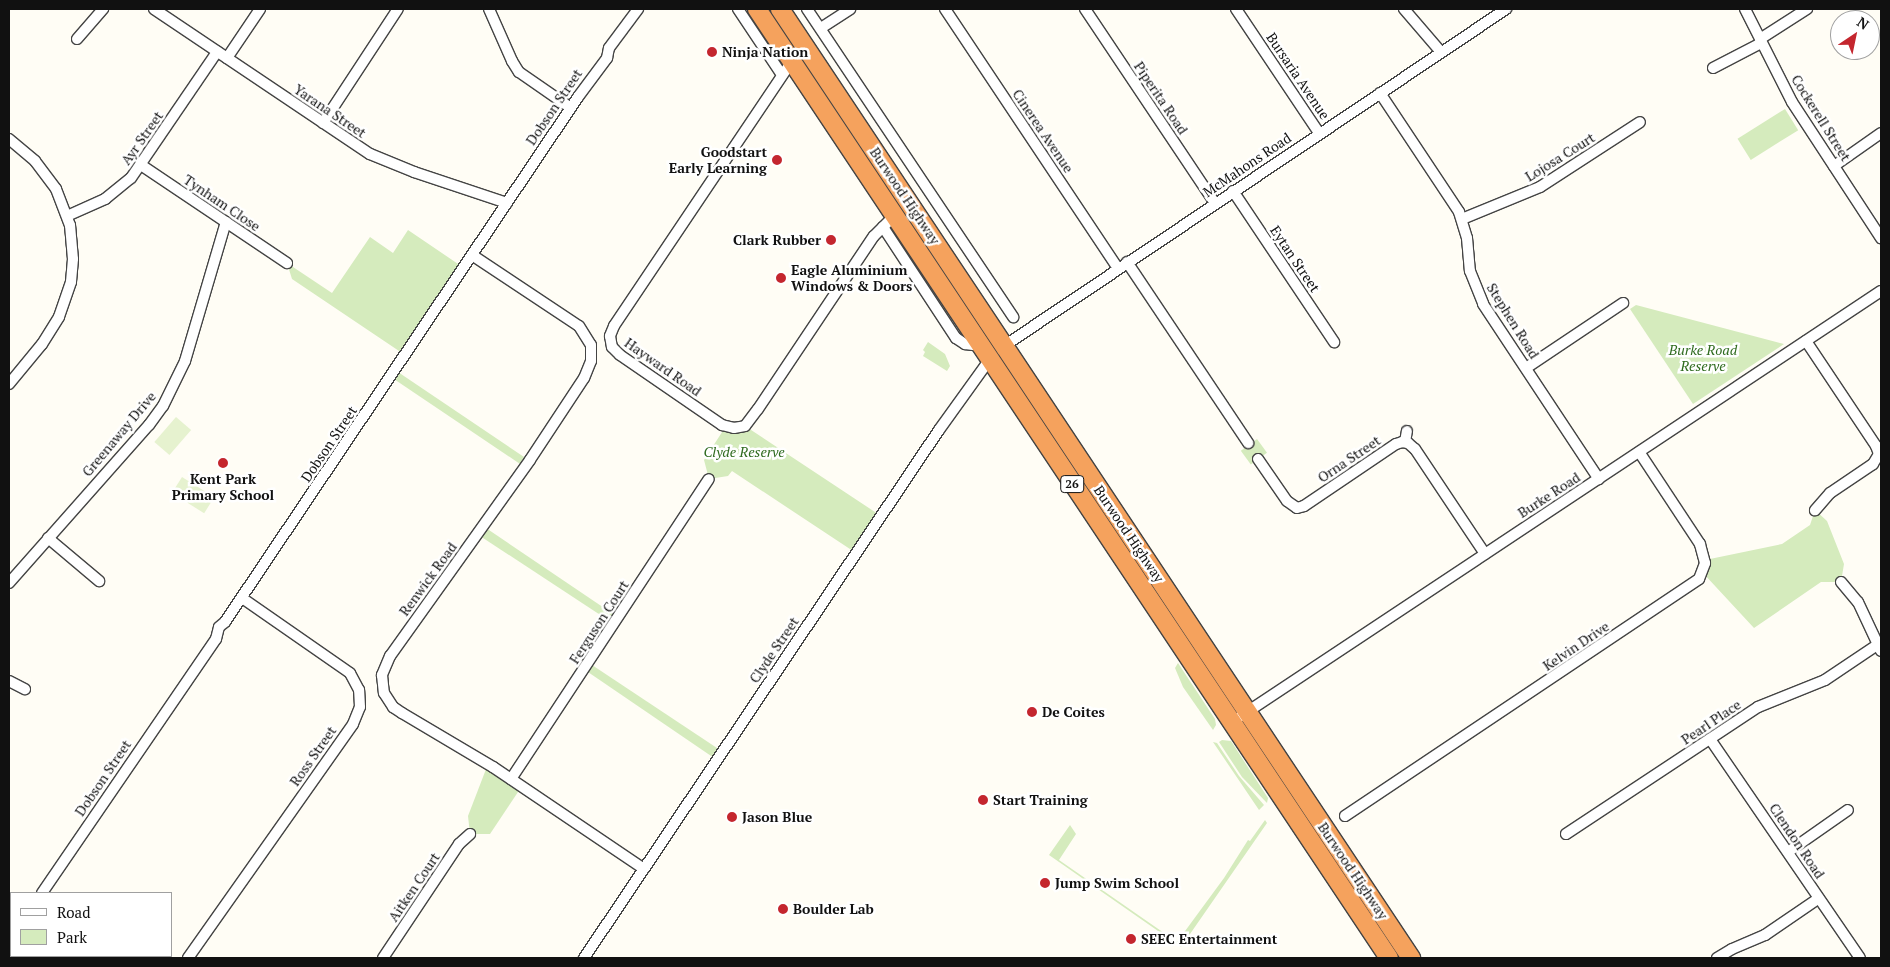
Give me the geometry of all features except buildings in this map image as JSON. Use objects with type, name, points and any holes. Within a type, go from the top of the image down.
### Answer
[{"type":"highway","name":"Burwood Highway","points":[[757,9],[787,68],[888,222],[985,352],[1389,958]]},
{"type":"highway","name":"Burwood Highway","points":[[780,9],[1412,958]]},
{"type":"highway","points":[[985,352],[1004,346]]},
{"type":"street","points":[[77,39],[103,9]]},
{"type":"street","name":"Yarana Street","points":[[154,9],[378,159],[506,203]]},
{"type":"street","points":[[226,58],[260,9]]},
{"type":"street","points":[[323,123],[398,9]]},
{"type":"street","points":[[489,9],[510,57],[519,72],[571,108]]},
{"type":"street","name":"Dobson Street","points":[[43,892],[208,647],[216,639],[219,627],[225,622],[242,598],[506,203],[607,58],[609,48],[638,9]]},
{"type":"street","name":"Burwood Highway","points":[[738,9],[787,68]]},
{"type":"street","name":"Burwood Highway","points":[[807,9],[1013,317]]},
{"type":"street","points":[[821,28],[850,9]]},
{"type":"street","name":"Cinerea Avenue","points":[[945,9],[1122,265]]},
{"type":"street","name":"Piperita Road","points":[[1085,9],[1215,203]]},
{"type":"street","name":"Bursaria Avenue","points":[[1236,9],[1320,134]]},
{"type":"street","points":[[1404,9],[1441,52]]},
{"type":"street","name":"McMahons Road","points":[[1004,346],[1232,191],[1506,9]]},
{"type":"street","name":"Cockerell Street","points":[[1745,9],[1792,102],[1881,238]]},
{"type":"street","points":[[1713,68],[1761,41],[1807,9]]},
{"type":"street","name":"Ayr Street","points":[[67,216],[110,196],[125,184],[141,165],[217,52]]},
{"type":"street","name":"Hayward Road","points":[[787,68],[614,326],[610,336],[612,347],[620,355],[722,425],[734,428],[745,426],[874,236],[888,222]]},
{"type":"street","name":"Stephen Road","points":[[1380,93],[1462,218],[1467,238],[1470,271],[1483,304],[1599,479]]},
{"type":"street","name":"Lojosa Court","points":[[1462,218],[1540,188],[1640,122]]},
{"type":"street","points":[[1834,166],[1881,133]]},
{"type":"street","points":[[9,139],[28,153],[43,169],[56,189],[67,216],[74,259],[72,282],[65,305],[47,338],[9,384]]},
{"type":"street","name":"Tynham Close","points":[[141,165],[286,263]]},
{"type":"street","name":"Eytan Street","points":[[1232,191],[1334,342]]},
{"type":"street","name":"Greenaway Drive","points":[[9,583],[149,425],[167,398],[188,353],[226,222]]},
{"type":"street","name":"Renwick Road","points":[[472,254],[579,326],[591,346],[591,361],[584,378],[530,460],[390,656],[384,669],[382,681],[384,693],[393,708],[511,779],[644,869]]},
{"type":"street","points":[[1122,265],[1248,443]]},
{"type":"street","name":"Burke Road","points":[[1232,722],[1881,291]]},
{"type":"street","points":[[1526,368],[1623,302]]},
{"type":"street","points":[[1806,341],[1876,446],[1880,458],[1830,493],[1815,510]]},
{"type":"street","name":"Clyde Street","points":[[584,958],[934,436],[985,352]]},
{"type":"street","points":[[1407,431],[1405,442],[1415,449],[1485,554]]},
{"type":"street","name":"Orna Street","points":[[1258,459],[1293,512],[1396,444],[1405,442]]},
{"type":"street","name":"Kelvin Drive","points":[[1345,816],[1699,579],[1705,563],[1700,544],[1639,452]]},
{"type":"street","name":"Ferguson Court","points":[[511,779],[709,479]]},
{"type":"street","points":[[48,538],[99,581]]},
{"type":"street","points":[[1842,582],[1858,602],[1879,648]]},
{"type":"street","name":"Ross Street","points":[[188,958],[353,724],[360,707],[360,690],[350,673],[242,598]]},
{"type":"street","name":"Pearl Place","points":[[1566,834],[1758,707],[1825,680],[1879,648]]},
{"type":"street","points":[[9,681],[25,688]]},
{"type":"street","name":"Clendon Road","points":[[1710,739],[1860,958]]},
{"type":"street","points":[[1788,852],[1848,810]]},
{"type":"street","name":"Aitken Court","points":[[382,958],[459,844],[470,834]]},
{"type":"street","points":[[1717,958],[1732,949],[1765,935],[1820,898]]},
{"type":"green space","points":[[1785,109],[1798,130],[1751,160],[1738,139]]},
{"type":"green space","points":[[408,230],[464,268],[405,355],[292,279],[287,263],[332,293],[370,237],[393,253]]},
{"type":"green space","name":"Burke Road Reserve","points":[[1636,305],[1784,344],[1693,404],[1630,309]]},
{"type":"green space","points":[[928,342],[945,354],[950,366],[947,371],[923,356],[925,352],[923,350]]},
{"type":"green space","points":[[395,370],[529,461],[525,467],[391,377]]},
{"type":"green space","points":[[176,417],[191,430],[169,455],[154,442]]},
{"type":"green space","name":"Clyde Reserve","points":[[726,426],[745,426],[881,516],[856,553],[732,471],[728,476],[709,479],[704,460]]},
{"type":"green space","points":[[1257,439],[1267,453],[1251,465],[1241,451]]},
{"type":"green space","points":[[182,477],[214,497],[204,513],[172,493]]},
{"type":"green space","points":[[1815,510],[1827,521],[1844,564],[1841,582],[1821,582],[1754,628],[1703,573],[1705,560],[1782,544],[1810,525]]},
{"type":"green space","points":[[483,526],[619,618],[614,624],[477,534]]},
{"type":"green space","points":[[589,663],[723,752],[717,760],[585,670]]},
{"type":"green space","points":[[1178,663],[1215,719],[1216,725],[1213,730],[1183,687],[1175,668]]},
{"type":"green space","points":[[1222,740],[1231,741],[1268,798],[1267,803],[1242,777],[1219,742]]},
{"type":"green space","points":[[1213,742],[1217,743],[1239,776],[1264,805],[1259,810]]},
{"type":"green space","points":[[488,764],[522,786],[490,834],[470,834],[468,816]]},
{"type":"green space","points":[[1265,820],[1267,823],[1181,947],[1049,855],[1070,825],[1076,834],[1059,860],[1177,942],[1224,878],[1248,840],[1250,841]]},
{"type":"place","name":"Ninja Nation","points":[[712,52]]},
{"type":"place","name":"Goodstart Early Learning","points":[[777,160]]},
{"type":"place","name":"Clark Rubber","points":[[831,240]]},
{"type":"place","name":"Eagle Aluminium Windows & Doors","points":[[781,278]]},
{"type":"place","name":"Kent Park Primary School","points":[[223,463]]},
{"type":"place","name":"De Coites","points":[[1032,712]]},
{"type":"place","name":"Start Training","points":[[983,800]]},
{"type":"place","name":"Jason Blue","points":[[732,817]]},
{"type":"place","name":"Jump Swim School","points":[[1045,883]]},
{"type":"place","name":"Boulder Lab","points":[[783,909]]},
{"type":"place","name":"SEEC Entertainment","points":[[1131,939]]}]
